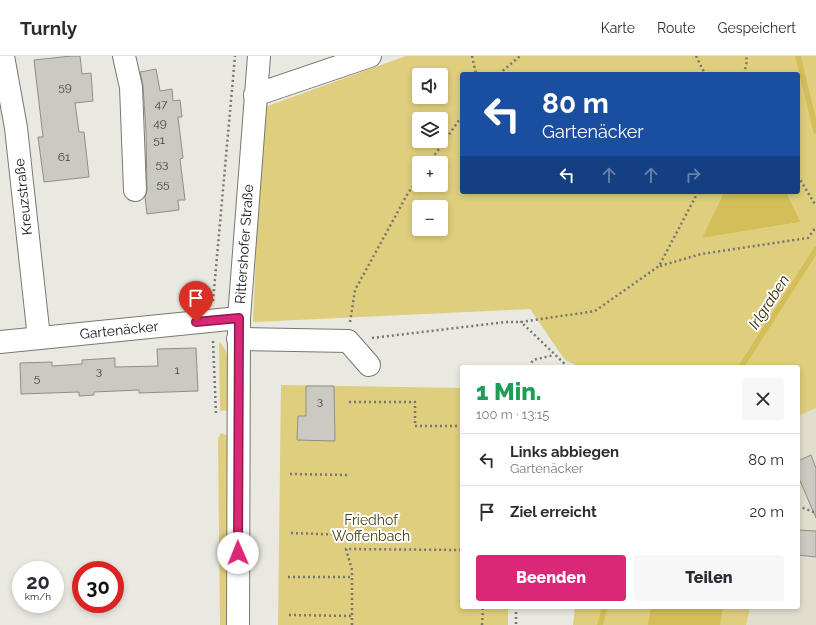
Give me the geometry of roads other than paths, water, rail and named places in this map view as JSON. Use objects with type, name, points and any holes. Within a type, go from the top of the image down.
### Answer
[{"type":"street","name":"Kreuzstraße","points":[[3,56],[16,128],[39,338]]},
{"type":"street","points":[[124,56],[132,87],[135,190]]},
{"type":"street","name":"Rittershofer Straße","points":[[238,625],[239,329],[258,56]]},
{"type":"street","points":[[255,95],[370,56]]},
{"type":"street","name":"Gartenäcker","points":[[0,342],[212,320],[239,329],[348,341],[369,365]]},
{"type":"waterway","points":[[798,56],[816,131]]},
{"type":"waterway","name":"Irlgraben","points":[[742,365],[816,250]]},
{"type":"waterway","name":"Irlgraben","points":[[600,625],[604,609]]},
{"type":"park label","name":"Friedhof Woffenbach","points":[[371,528]]}]
